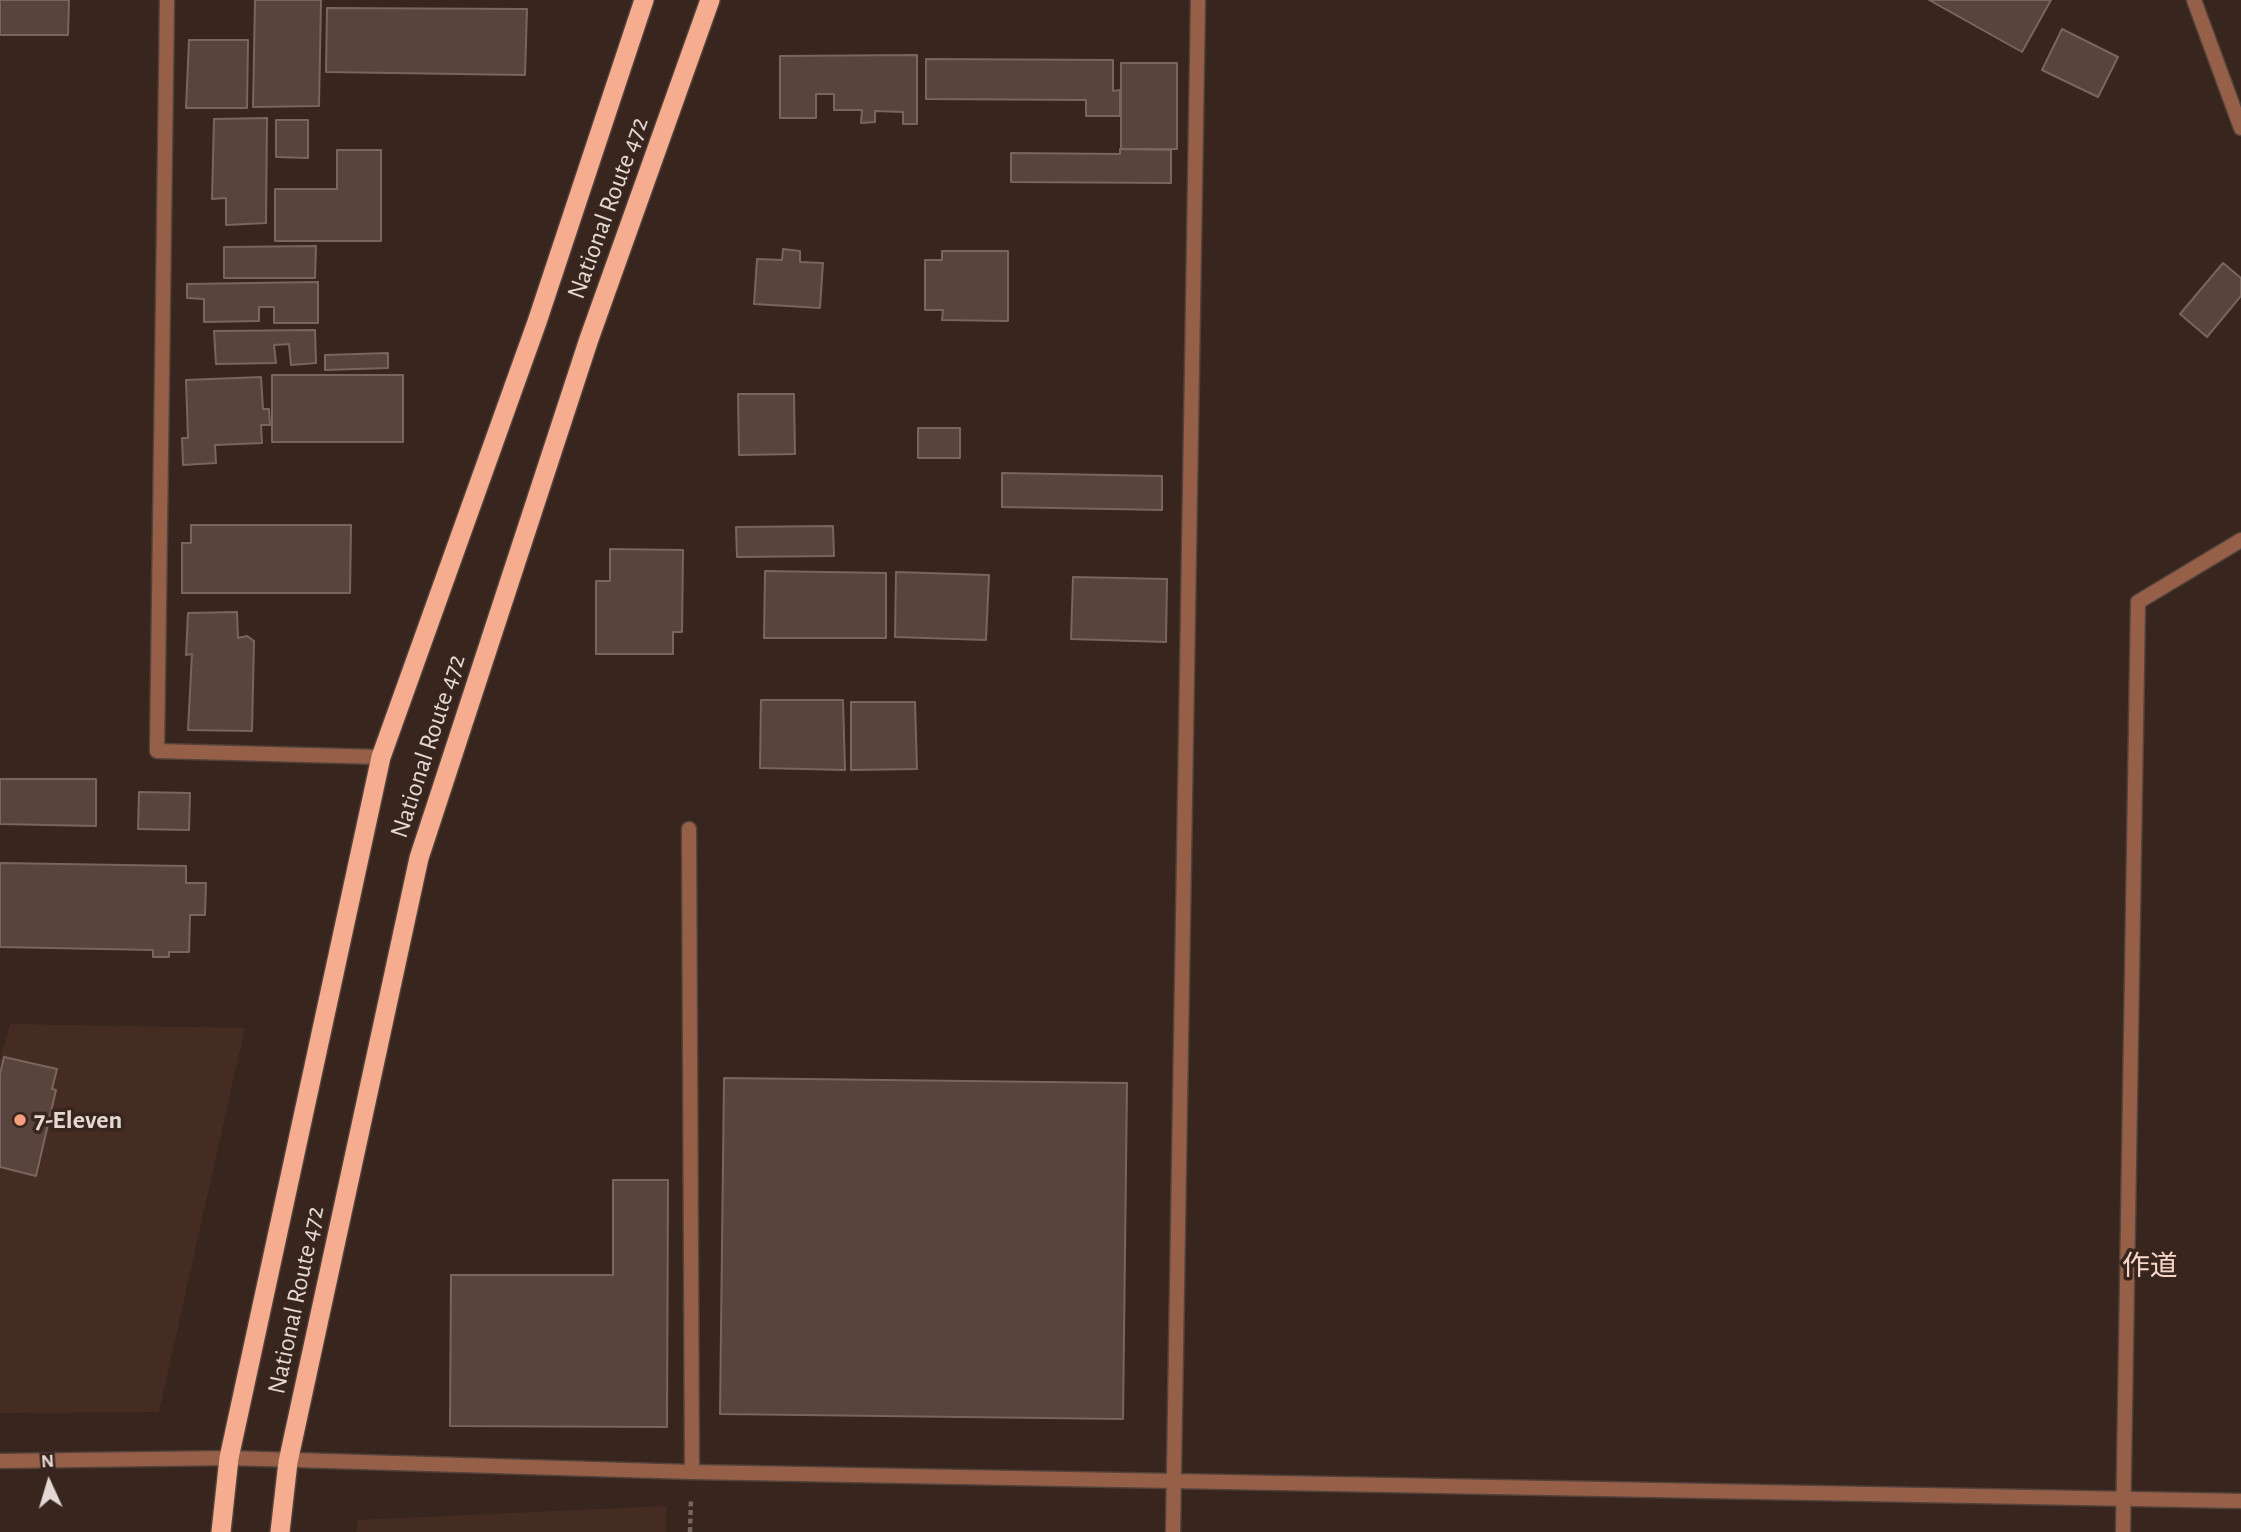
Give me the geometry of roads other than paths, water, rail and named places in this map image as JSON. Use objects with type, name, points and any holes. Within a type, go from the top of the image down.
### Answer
[{"type":"highway","name":"National Route 472","points":[[220,1532],[229,1458],[381,757],[537,322],[644,0]]},
{"type":"highway","name":"National Route 472","points":[[279,1532],[288,1462],[419,858],[589,339],[710,0]]},
{"type":"street","points":[[167,0],[157,751],[381,757]]},
{"type":"street","points":[[1173,1532],[1198,0]]},
{"type":"street","points":[[2193,0],[2241,128]]},
{"type":"street","points":[[2123,1532],[2138,602],[2241,540]]},
{"type":"street","points":[[689,828],[691,1472]]},
{"type":"street","points":[[0,1461],[229,1458],[288,1462],[691,1472],[2241,1501]]},
{"type":"place","name":"7-Eleven","points":[[20,1120]]},
{"type":"district","name":"作道","points":[[2150,1267]]}]
